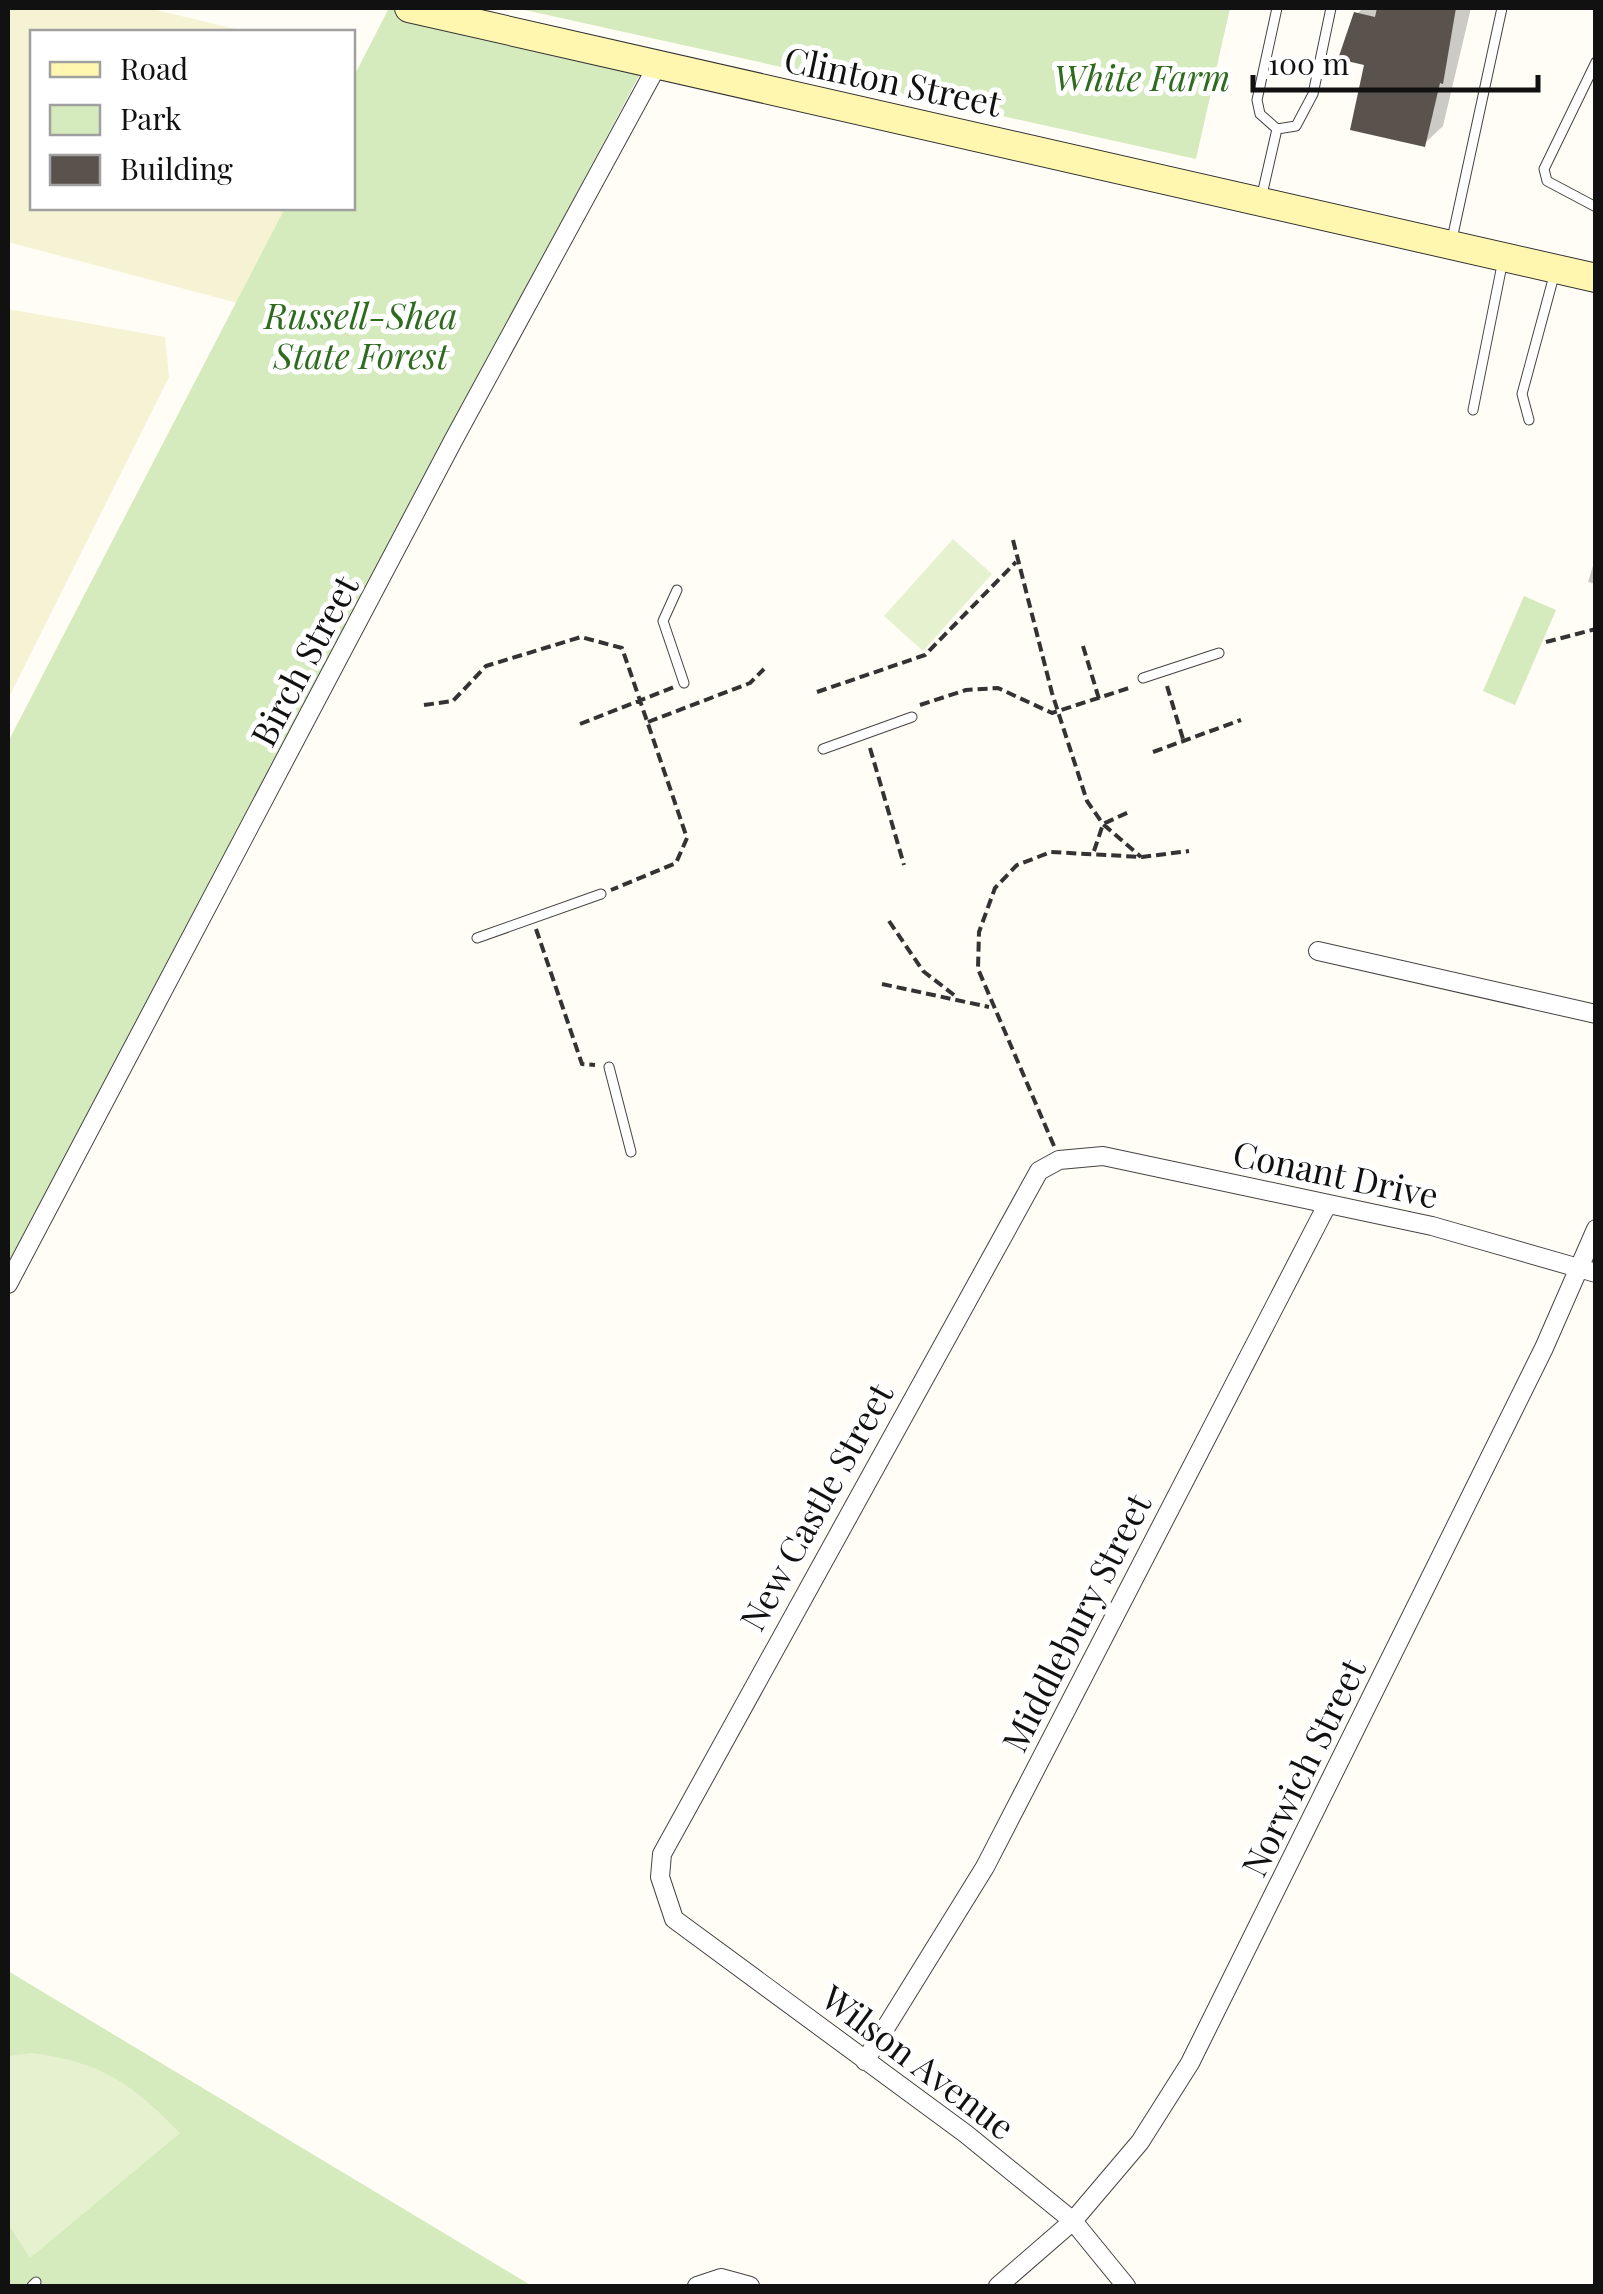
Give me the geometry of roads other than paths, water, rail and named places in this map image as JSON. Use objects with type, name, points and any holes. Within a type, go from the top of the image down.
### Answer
[{"type":"main road","name":"Clinton Street","points":[[409,8],[1595,277]]},
{"type":"street","name":"Birch Street","points":[[8,1284],[656,66]]},
{"type":"street","points":[[1318,951],[1596,1014]]},
{"type":"street","name":"Conant Drive","points":[[1059,1160],[1104,1156],[1432,1226],[1587,1269]]},
{"type":"street","name":"New Castle Street","points":[[664,1899],[662,1854],[1026,1188],[1040,1171],[1059,1160]]},
{"type":"street","name":"Middlebury Street","points":[[865,2061],[985,1867],[1326,1205]]},
{"type":"street","name":"Norwich Street","points":[[998,2286],[1073,2222],[1140,2142],[1198,2046],[1544,1348],[1587,1269],[1596,1229]]},
{"type":"street","name":"Wilson Avenue","points":[[664,1899],[674,1919],[1073,2222],[1126,2286]]},
{"type":"street","points":[[697,2286],[721,2278],[750,2286]]},
{"type":"lane","points":[[1277,8],[1257,100],[1260,114],[1277,130]]},
{"type":"lane","points":[[1277,130],[1296,126],[1307,112],[1331,8]]},
{"type":"lane","points":[[1450,246],[1502,8]]},
{"type":"lane","points":[[1596,62],[1544,169],[1546,180],[1596,207]]},
{"type":"lane","points":[[1260,202],[1277,130]]},
{"type":"lane","points":[[1473,410],[1504,258]]},
{"type":"lane","points":[[1528,420],[1522,394],[1555,269]]},
{"type":"lane","points":[[677,590],[662,621],[684,684]]},
{"type":"lane","points":[[1143,678],[1218,654]]},
{"type":"lane","points":[[822,749],[912,718]]},
{"type":"lane","points":[[477,938],[602,894]]},
{"type":"lane","points":[[610,1067],[631,1152]]},
{"type":"park label","name":"White Farm","points":[[1142,76]]},
{"type":"park label","name":"Russell-Shea State Forest","points":[[361,334]]}]
